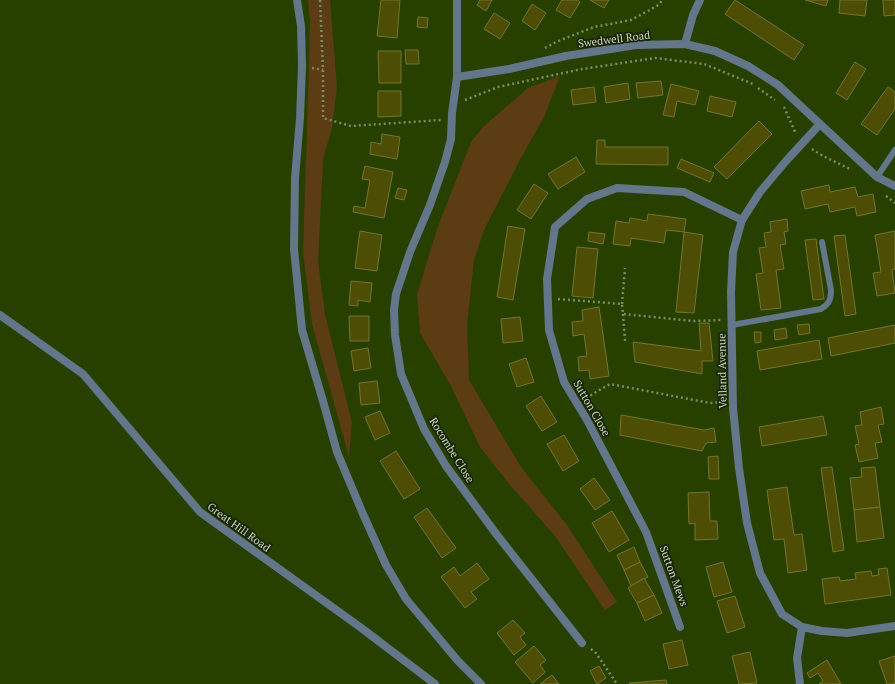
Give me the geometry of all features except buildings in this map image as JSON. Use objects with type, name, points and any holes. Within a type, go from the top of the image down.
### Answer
[{"type":"street","points":[[297,0],[301,26],[302,66],[300,118],[295,178],[294,249],[302,330],[337,452],[386,565],[406,600],[458,661],[481,684]]},
{"type":"street","name":"Rocombe Close","points":[[457,0],[457,77],[453,104],[451,139],[445,162],[430,205],[410,252],[396,294],[394,310],[395,335],[401,374],[424,429],[446,466],[497,535],[582,643]]},
{"type":"street","points":[[685,44],[700,0]]},
{"type":"street","name":"Swedwell Road","points":[[457,77],[509,69],[566,56],[636,46],[685,44],[715,51],[748,66],[778,85],[877,177],[895,186]]},
{"type":"street","name":"Velland Avenue","points":[[820,124],[760,192],[742,220],[733,252],[731,292],[733,401],[739,468],[747,523],[760,573],[782,614],[802,627],[822,631],[847,633],[895,626]]},
{"type":"street","name":"Sutton Close","points":[[646,532],[577,403],[564,382],[549,330],[547,279],[555,227],[587,199],[617,188],[684,192],[742,220]]},
{"type":"street","name":"Great Hill Road","points":[[0,315],[82,374],[200,512],[360,627],[435,684]]},
{"type":"street","name":"Sutton Mews","points":[[646,532],[680,627]]},
{"type":"street","points":[[800,684],[797,658],[802,627]]},
{"type":"lane","points":[[877,177],[895,150]]},
{"type":"lane","points":[[732,322],[821,309],[828,305],[831,298],[831,290],[822,242]]},
{"type":"path","points":[[320,0],[323,70],[323,118],[351,126],[452,120]]},
{"type":"path","points":[[542,49],[594,27],[631,20],[657,6],[663,0]]},
{"type":"path","points":[[453,104],[498,87],[582,69],[655,58],[704,64],[753,84],[777,101]]},
{"type":"path","points":[[783,105],[797,137],[802,143],[823,156],[855,171]]},
{"type":"path","points":[[884,194],[895,203]]},
{"type":"path","points":[[625,268],[622,304],[625,341]]},
{"type":"path","points":[[548,298],[622,304]]},
{"type":"path","points":[[623,314],[732,322]]},
{"type":"path","points":[[577,403],[610,384],[710,404],[733,401]]},
{"type":"path","points":[[582,643],[596,653],[617,684]]},
{"type":"shaded area","points":[[308,0],[330,0],[337,87],[332,127],[323,160],[318,261],[325,314],[352,422],[349,457],[312,324],[303,252],[310,22]]},
{"type":"shaded area","points":[[560,76],[544,117],[484,230],[474,260],[467,325],[469,380],[521,467],[567,525],[617,602],[605,610],[555,536],[510,485],[480,447],[450,384],[420,333],[417,295],[437,229],[471,142],[483,127],[528,88]]}]
